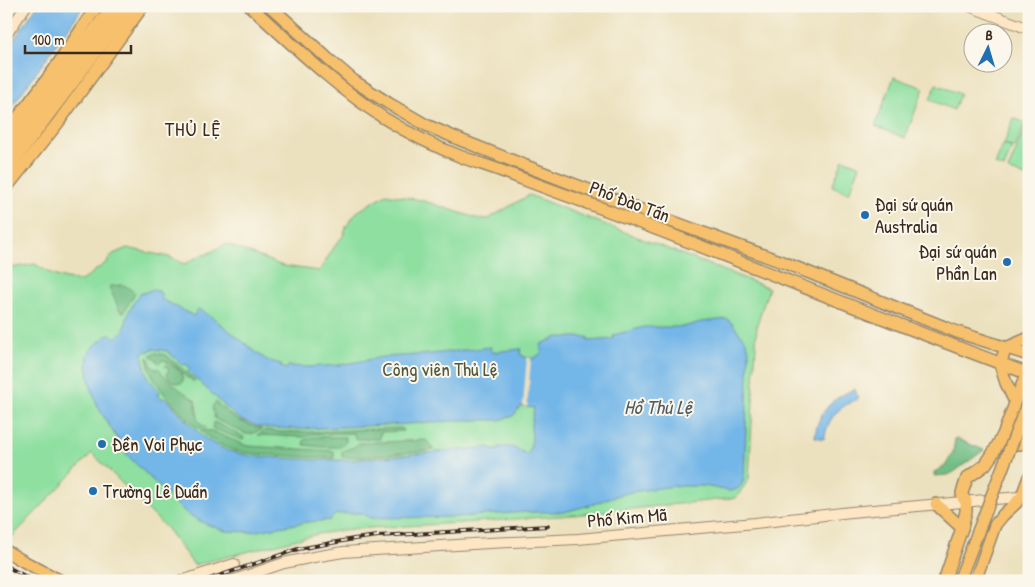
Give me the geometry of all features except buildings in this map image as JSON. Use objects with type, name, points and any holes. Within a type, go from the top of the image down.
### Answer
[{"type":"highway","points":[[6,147],[39,107],[114,6]]},
{"type":"highway","points":[[6,169],[129,6]]},
{"type":"main road","points":[[6,35],[26,6]]},
{"type":"main road","points":[[6,133],[54,70],[97,6]]},
{"type":"main road","points":[[6,188],[57,124],[143,6]]},
{"type":"main road","name":"Phố Đào Tấn","points":[[250,6],[353,96],[385,118],[460,156],[752,266],[1000,364],[1028,372]]},
{"type":"main road","name":"Phố Đào Tấn","points":[[270,6],[354,81],[426,124],[526,166],[785,263],[957,332],[1029,355]]},
{"type":"main road","points":[[968,6],[1029,29]]},
{"type":"main road","points":[[312,62],[322,53]]},
{"type":"main road","points":[[838,300],[843,286]]},
{"type":"main road","points":[[1014,402],[1000,364],[1006,348],[1029,338]]},
{"type":"main road","points":[[944,581],[966,511],[966,501],[962,493],[966,478],[985,465],[1002,435],[1028,372]]},
{"type":"main road","points":[[959,581],[1029,398]]},
{"type":"main road","points":[[1002,435],[1008,443],[1015,445],[1029,442]]},
{"type":"main road","points":[[975,581],[995,525],[1003,515],[1025,496],[1029,477]]},
{"type":"main road","name":"Phố Kim Mã","points":[[231,581],[284,564],[343,552],[578,539],[1025,496]]},
{"type":"main road","points":[[936,504],[962,528]]},
{"type":"main road","points":[[958,541],[972,534],[979,535],[986,546]]},
{"type":"main road","points":[[6,550],[61,581]]},
{"type":"main road","points":[[181,581],[211,576],[234,564]]},
{"type":"green space","points":[[894,77],[924,88],[905,138],[875,126]]},
{"type":"green space","points":[[936,84],[960,94],[954,110],[930,100]]},
{"type":"green space","points":[[1014,118],[1025,123],[1015,148],[1004,144]]},
{"type":"green space","points":[[1029,121],[1029,178],[1008,170]]},
{"type":"green space","points":[[1003,145],[1012,148],[1004,168],[995,165]]},
{"type":"green space","points":[[843,159],[860,166],[849,193],[832,186]]},
{"type":"green space","name":"Công viên Thủ Lệ","points":[[386,194],[421,200],[479,219],[488,219],[529,195],[769,288],[757,324],[749,479],[736,498],[573,515],[351,529],[318,534],[194,565],[168,530],[92,453],[12,537],[6,533],[6,276],[10,268],[35,264],[53,275],[81,281],[107,262],[113,254],[127,248],[169,257],[185,264],[226,244],[283,266],[319,271],[357,212]]},
{"type":"green space","points":[[122,285],[135,293],[123,313],[120,311],[109,287]]},
{"type":"green space","points":[[156,353],[166,355],[195,380],[193,382],[189,377],[188,379],[177,368],[163,360],[159,363],[150,355]]},
{"type":"green space","points":[[148,357],[152,367],[159,369],[180,390],[195,400],[197,419],[206,428],[196,427],[165,395],[152,376]]},
{"type":"green space","points":[[167,364],[182,373],[182,383],[170,380],[167,373],[169,369],[165,366]]},
{"type":"green space","points":[[216,402],[237,419],[262,429],[252,434],[246,434],[215,419],[212,407]]},
{"type":"green space","points":[[214,422],[244,437],[243,440],[212,428]]},
{"type":"green space","points":[[402,428],[403,431],[380,432],[380,439],[355,439],[354,433],[313,434],[304,437],[258,435],[265,430],[309,432]]},
{"type":"green space","points":[[200,430],[212,431],[247,446],[334,451],[334,458],[238,451],[220,444]]},
{"type":"green space","points":[[313,437],[346,437],[346,442],[341,447],[304,445],[304,440]]},
{"type":"green space","points":[[955,438],[984,450],[954,472],[948,475],[934,476],[934,472],[945,466],[953,453]]},
{"type":"green space","points":[[426,440],[434,450],[342,457],[342,451],[359,443]]},
{"type":"water","points":[[37,6],[84,6],[6,115],[6,51]]},
{"type":"water","name":"Hồ Thủ Lệ","points":[[151,290],[159,291],[159,293],[163,294],[161,299],[194,316],[198,309],[212,317],[267,360],[281,364],[281,367],[287,369],[288,366],[340,365],[383,357],[491,347],[491,352],[521,349],[521,355],[527,358],[535,358],[542,352],[541,344],[558,337],[588,337],[588,341],[613,339],[614,335],[644,327],[683,327],[701,322],[727,319],[746,341],[749,350],[744,478],[738,489],[730,491],[704,486],[674,486],[631,492],[564,512],[526,512],[455,517],[370,518],[362,513],[336,514],[330,520],[251,532],[225,531],[187,514],[127,455],[98,407],[90,384],[87,366],[88,354],[94,346],[109,334],[115,338],[124,330],[129,311],[140,294]],"holes":[[[152,349],[167,351],[183,365],[186,364],[190,368],[188,371],[234,415],[243,421],[257,426],[300,429],[465,420],[500,420],[513,416],[521,406],[534,408],[531,425],[532,440],[528,455],[514,448],[499,447],[499,450],[492,450],[491,447],[351,460],[317,460],[251,456],[228,451],[202,436],[165,397],[163,399],[158,395],[160,392],[148,378],[143,354],[145,351],[148,352]]]},
{"type":"water","points":[[855,389],[858,399],[835,414],[828,425],[824,439],[815,437],[816,428],[823,413],[833,401]]},
{"type":"pier","points":[[527,358],[531,358],[527,407],[523,406]]},
{"type":"railway","points":[[204,581],[298,549],[354,539],[548,526]]},
{"type":"railway","points":[[6,566],[34,581]]},
{"type":"place","name":"Đại sứ quán Australia","points":[[865,215]]},
{"type":"place","name":"Đại sứ quán Phần Lan","points":[[1007,262]]},
{"type":"place","name":"Đền Voi Phục","points":[[102,444]]},
{"type":"place","name":"Trường Lê Duẩn","points":[[93,491]]},
{"type":"district","name":"THỦ LỆ","points":[[193,129]]}]
